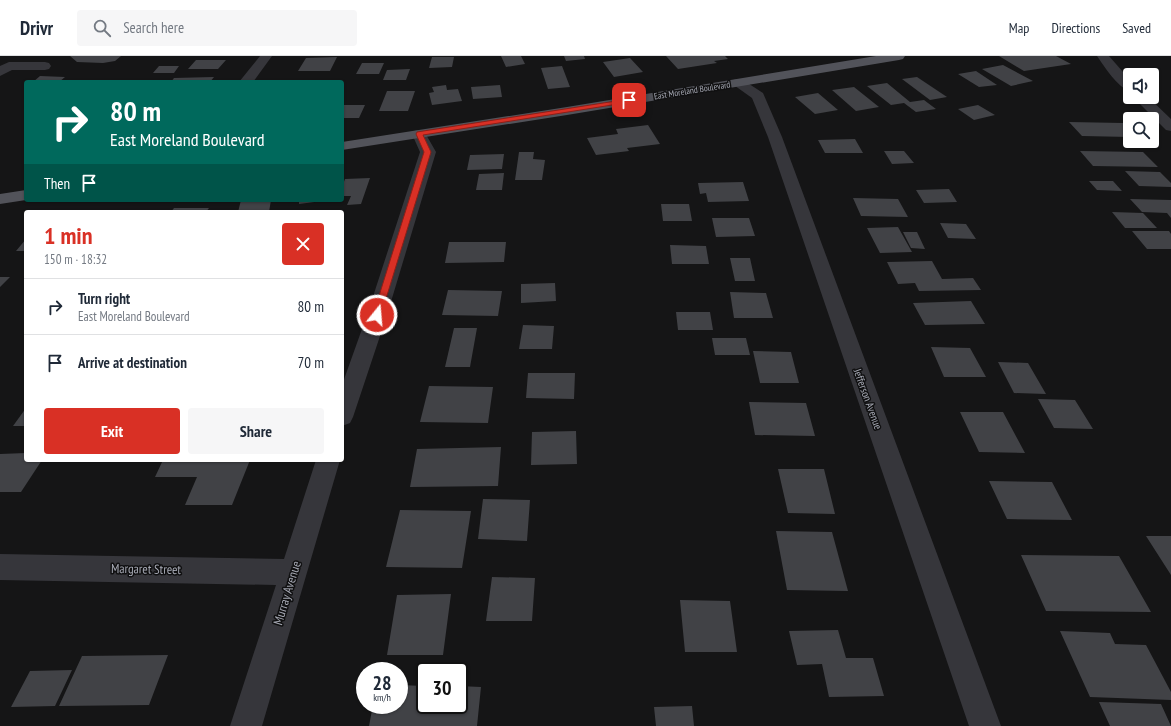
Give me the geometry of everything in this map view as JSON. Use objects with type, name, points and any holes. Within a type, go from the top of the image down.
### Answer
[{"type":"main road","name":"East Moreland Boulevard","points":[[344,146],[899,56]]},
{"type":"main road","points":[[0,199],[24,194]]},
{"type":"street","points":[[248,80],[266,56]]},
{"type":"street","points":[[1103,56],[1123,80]]},
{"type":"street","points":[[0,72],[9,66],[45,66]]},
{"type":"street","name":"Jefferson Avenue","points":[[738,83],[758,96],[775,137],[985,726]]},
{"type":"street","points":[[1147,104],[1171,127]]},
{"type":"street","points":[[344,411],[377,315],[428,152],[419,134]]},
{"type":"street","name":"Murray Avenue","points":[[246,726],[327,462]]},
{"type":"street","name":"Margaret Street","points":[[0,567],[293,572]]},
{"type":"building","points":[[70,56],[121,56],[115,61],[103,63],[77,62]]},
{"type":"building","points":[[501,56],[521,56],[525,64],[506,67]]},
{"type":"building","points":[[564,56],[584,56],[585,59],[566,61]]},
{"type":"building","points":[[666,56],[725,56],[728,59],[714,61],[717,63],[678,69]]},
{"type":"building","points":[[999,56],[1056,56],[1071,64],[1024,71]]},
{"type":"building","points":[[337,57],[330,71],[298,71],[306,58]]},
{"type":"building","points":[[432,57],[454,57],[452,67],[429,68]]},
{"type":"building","points":[[630,58],[643,72],[614,77],[603,62]]},
{"type":"building","points":[[196,60],[226,60],[218,69],[188,69]]},
{"type":"building","points":[[362,63],[384,63],[379,74],[356,74]]},
{"type":"building","points":[[1003,65],[1033,81],[1011,86],[982,69]]},
{"type":"building","points":[[159,66],[179,66],[174,73],[153,73]]},
{"type":"building","points":[[562,66],[570,87],[548,89],[541,68]]},
{"type":"building","points":[[410,69],[406,80],[383,80],[387,70]]},
{"type":"building","points":[[976,71],[997,85],[979,87],[958,74]]},
{"type":"building","points":[[40,76],[65,77],[61,80],[35,80]]},
{"type":"building","points":[[214,77],[212,80],[172,80],[174,78]]},
{"type":"building","points":[[917,77],[947,97],[930,100],[902,79]]},
{"type":"building","points":[[887,83],[910,102],[924,100],[936,109],[916,112],[904,103],[891,105],[867,86]]},
{"type":"building","points":[[446,85],[447,90],[458,89],[462,101],[432,105],[429,93],[434,92],[432,87]]},
{"type":"building","points":[[500,85],[502,97],[473,99],[471,87]]},
{"type":"building","points":[[854,87],[879,107],[856,111],[832,90]]},
{"type":"building","points":[[387,91],[415,91],[408,111],[379,111]]},
{"type":"building","points":[[818,93],[838,110],[815,114],[795,97]]},
{"type":"building","points":[[344,105],[365,105],[359,118],[344,118]]},
{"type":"building","points":[[978,105],[995,115],[974,120],[958,109]]},
{"type":"building","points":[[1069,122],[1123,123],[1123,137],[1082,136]]},
{"type":"building","points":[[648,125],[660,144],[627,148],[629,151],[596,155],[587,138],[618,134],[616,129]]},
{"type":"building","points":[[855,139],[863,153],[825,153],[818,140]]},
{"type":"building","points":[[884,151],[904,151],[914,163],[892,164]]},
{"type":"building","points":[[1080,151],[1143,152],[1158,167],[1093,166]]},
{"type":"building","points":[[519,152],[534,152],[533,159],[545,160],[542,180],[515,180]]},
{"type":"building","points":[[504,154],[502,169],[467,170],[470,155]]},
{"type":"building","points":[[1125,171],[1160,172],[1171,183],[1171,187],[1139,186]]},
{"type":"building","points":[[504,173],[502,190],[476,190],[479,174]]},
{"type":"building","points":[[370,178],[361,204],[347,205],[351,196],[344,196],[345,179]]},
{"type":"building","points":[[1089,181],[1113,181],[1122,191],[1097,190]]},
{"type":"building","points":[[743,182],[749,201],[708,202],[706,193],[700,194],[698,183]]},
{"type":"building","points":[[949,189],[957,202],[924,203],[916,190]]},
{"type":"building","points":[[853,198],[898,199],[908,217],[861,216]]},
{"type":"building","points":[[1130,199],[1171,200],[1171,218],[1167,213],[1142,212]]},
{"type":"building","points":[[240,202],[271,202],[269,210],[238,210]]},
{"type":"building","points":[[299,202],[314,202],[299,204]]},
{"type":"building","points":[[661,204],[689,204],[692,221],[663,221]]},
{"type":"building","points":[[174,208],[209,208],[208,210],[172,210]]},
{"type":"building","points":[[1112,212],[1143,213],[1157,228],[1125,228]]},
{"type":"building","points":[[712,218],[749,218],[755,236],[716,237]]},
{"type":"building","points":[[940,223],[966,224],[976,239],[948,238]]},
{"type":"building","points":[[898,227],[912,252],[880,253],[867,228]]},
{"type":"building","points":[[1132,231],[1169,231],[1171,234],[1171,249],[1147,249]]},
{"type":"building","points":[[903,232],[917,232],[925,249],[911,248]]},
{"type":"building","points":[[24,241],[24,251],[16,251]]},
{"type":"building","points":[[449,242],[506,242],[504,262],[445,263]]},
{"type":"building","points":[[670,245],[706,246],[709,264],[672,264]]},
{"type":"building","points":[[730,258],[750,258],[755,281],[735,281]]},
{"type":"building","points":[[932,261],[942,279],[973,278],[981,290],[919,291],[915,283],[898,284],[887,262]]},
{"type":"building","points":[[0,277],[10,277],[0,287]]},
{"type":"building","points":[[555,283],[556,301],[521,303],[521,284]]},
{"type":"building","points":[[448,290],[502,291],[498,316],[442,315]]},
{"type":"building","points":[[730,292],[766,293],[773,318],[734,318]]},
{"type":"building","points":[[971,301],[985,324],[925,325],[913,303]]},
{"type":"building","points":[[676,312],[710,312],[713,330],[678,330]]},
{"type":"building","points":[[523,325],[554,326],[552,349],[519,349]]},
{"type":"building","points":[[454,328],[477,328],[470,367],[445,367]]},
{"type":"building","points":[[712,338],[746,338],[750,355],[715,355]]},
{"type":"building","points":[[931,347],[970,348],[986,377],[944,377]]},
{"type":"building","points":[[753,351],[791,352],[799,383],[760,383]]},
{"type":"building","points":[[998,362],[1028,363],[1046,394],[1014,393]]},
{"type":"building","points":[[528,373],[575,373],[574,399],[526,398]]},
{"type":"building","points":[[429,386],[493,387],[488,423],[420,422]]},
{"type":"building","points":[[1038,399],[1075,400],[1093,429],[1054,428]]},
{"type":"building","points":[[749,402],[806,403],[815,436],[755,435]]},
{"type":"building","points":[[24,411],[24,426],[13,426]]},
{"type":"building","points":[[960,412],[1003,412],[1025,453],[979,452]]},
{"type":"building","points":[[576,431],[577,464],[531,465],[532,432]]},
{"type":"building","points":[[501,447],[498,486],[410,487],[417,449]]},
{"type":"building","points":[[24,453],[24,462],[41,462],[21,492],[0,492],[0,454]]},
{"type":"building","points":[[162,462],[249,462],[232,505],[185,505],[197,477],[155,477]]},
{"type":"building","points":[[778,469],[824,469],[835,514],[788,513]]},
{"type":"building","points":[[989,481],[1052,482],[1072,520],[1007,519]]},
{"type":"building","points":[[483,499],[530,500],[527,541],[478,539]]},
{"type":"building","points":[[400,510],[471,511],[462,568],[386,567]]},
{"type":"building","points":[[776,531],[832,532],[848,591],[787,590]]},
{"type":"building","points":[[1146,536],[1171,536],[1171,575]]},
{"type":"building","points":[[1021,555],[1119,556],[1151,612],[1046,611]]},
{"type":"building","points":[[492,577],[535,578],[532,621],[486,621]]},
{"type":"building","points":[[451,594],[443,655],[387,655],[397,595]]},
{"type":"building","points":[[680,600],[730,601],[737,652],[685,652]]},
{"type":"building","points":[[838,630],[846,658],[873,658],[884,696],[829,697],[822,664],[797,665],[789,631]]},
{"type":"building","points":[[1060,631],[1110,633],[1115,644],[1146,645],[1171,692],[1171,700],[1090,697]]},
{"type":"building","points":[[168,655],[149,705],[59,706],[82,656]]},
{"type":"building","points":[[72,670],[55,706],[11,707],[30,671]]},
{"type":"building","points":[[408,685],[416,686],[416,714],[468,714],[468,686],[481,687],[477,726],[369,726],[371,714],[408,714]]},
{"type":"building","points":[[1099,702],[1161,704],[1171,726],[1110,726]]},
{"type":"building","points":[[692,706],[694,726],[656,726],[654,707]]},
{"type":"route","points":[[377,315],[428,152],[419,134],[629,100]]}]
